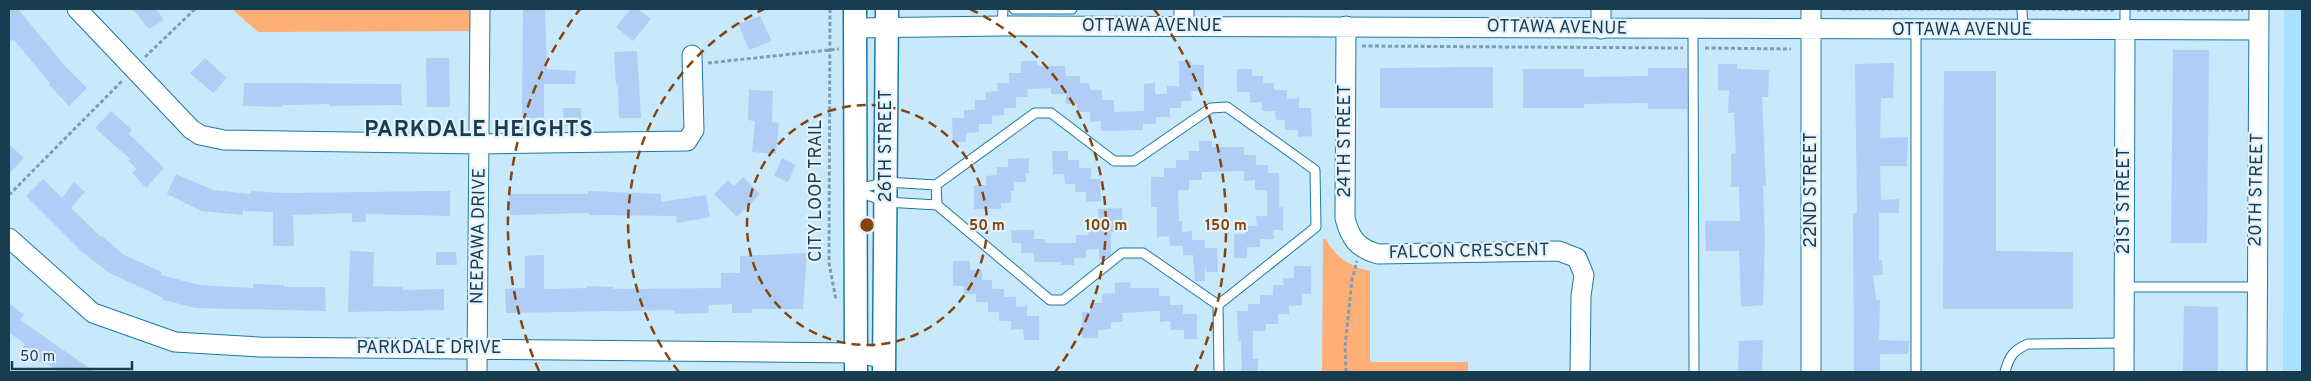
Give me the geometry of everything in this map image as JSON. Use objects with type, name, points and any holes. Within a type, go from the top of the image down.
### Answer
[{"type":"street","points":[[77,9],[192,129],[200,135],[239,141],[480,144],[687,142],[694,130],[692,60]]},
{"type":"street","name":"NEEPAWA DRIVE","points":[[477,372],[480,9]]},
{"type":"street","points":[[1601,9],[1601,29]]},
{"type":"street","name":"22ND STREET","points":[[1811,9],[1811,372]]},
{"type":"street","name":"20TH STREET","points":[[2251,9],[2259,30],[2257,372]]},
{"type":"street","name":"OTTAWA AVENUE","points":[[855,19],[1002,17],[1184,18],[1346,26],[1601,29],[1693,39],[1811,30],[2259,30]]},
{"type":"street","name":"26TH STREET","points":[[884,365],[887,18]]},
{"type":"street","name":"26TH STREET","points":[[855,19],[855,362]]},
{"type":"street","name":"24TH STREET","points":[[1346,26],[1345,218],[1349,233],[1364,250]]},
{"type":"street","name":"21ST STREET","points":[[2124,372],[2125,30]]},
{"type":"street","name":"PARKDALE DRIVE","points":[[9,238],[93,313],[175,342],[259,347],[477,348],[855,362],[884,365]]},
{"type":"street","name":"FALCON CRESCENT","points":[[1364,250],[1378,254],[1558,251],[1578,258],[1584,275],[1581,296],[1580,372]]},
{"type":"lane","points":[[1014,9],[1072,9]]},
{"type":"lane","points":[[2022,9],[2023,30]]},
{"type":"lane","points":[[2125,9],[2125,30]]},
{"type":"lane","points":[[1916,30],[1916,372]]},
{"type":"lane","points":[[1693,39],[1694,372]]},
{"type":"lane","points":[[854,190],[886,192],[936,185],[1035,113],[1051,113],[1114,161],[1134,161],[1211,108],[1227,107],[1315,170],[1316,227],[1218,305]]},
{"type":"lane","points":[[936,185],[937,205]]},
{"type":"lane","points":[[854,190],[886,192],[937,205],[1050,300],[1064,300],[1122,253],[1143,253],[1218,305]]},
{"type":"lane","points":[[2124,287],[2256,287]]},
{"type":"lane","points":[[1218,305],[1218,372]]},
{"type":"lane","points":[[2005,372],[2010,357],[2016,349],[2028,344],[2124,343]]},
{"type":"path","points":[[140,62],[195,9]]},
{"type":"path","name":"CITY LOOP TRAIL","points":[[830,9],[829,263],[838,308]]},
{"type":"path","points":[[1842,9],[2251,9]]},
{"type":"path","points":[[1362,46],[1693,39],[1791,49]]},
{"type":"path","points":[[692,60],[830,50]]},
{"type":"path","points":[[9,195],[126,76]]},
{"type":"path","points":[[1346,372],[1345,347],[1352,302],[1352,278],[1356,263],[1364,250]]},
{"type":"shaded area","points":[[232,9],[482,9],[481,31],[258,32]]},
{"type":"shaded area","points":[[2284,9],[2302,9],[2302,372],[2283,372]]},
{"type":"shaded area","points":[[1323,239],[1326,239],[1334,251],[1344,260],[1370,271],[1370,360],[1372,362],[1468,362],[1468,372],[1322,372]]},
{"type":"building","points":[[9,9],[18,9],[66,67],[87,88],[69,106],[49,85],[50,83],[14,40],[9,41]]},
{"type":"building","points":[[133,9],[156,9],[164,20],[149,29]]},
{"type":"building","points":[[523,9],[545,9],[547,69],[576,71],[575,84],[544,84],[544,118],[522,118]]},
{"type":"building","points":[[631,9],[638,9],[651,19],[633,41],[616,27]]},
{"type":"building","points":[[760,16],[772,41],[749,50],[738,24]]},
{"type":"building","points":[[2173,50],[2209,50],[2207,243],[2171,243]]},
{"type":"building","points":[[637,51],[641,118],[619,118],[618,84],[616,85],[614,52]]},
{"type":"building","points":[[205,58],[227,78],[213,93],[190,73]]},
{"type":"building","points":[[426,58],[449,58],[450,107],[427,107]]},
{"type":"building","points":[[1021,61],[1037,61],[1037,66],[1065,66],[1066,76],[1080,76],[1080,83],[1089,83],[1090,90],[1102,90],[1102,100],[1114,100],[1114,112],[1144,111],[1144,84],[1155,83],[1155,94],[1167,94],[1167,86],[1179,86],[1179,61],[1191,61],[1191,65],[1204,65],[1204,91],[1191,91],[1192,101],[1181,101],[1181,108],[1170,108],[1170,117],[1156,117],[1156,124],[1143,124],[1143,130],[1101,131],[1101,121],[1090,122],[1090,112],[1077,112],[1077,104],[1066,104],[1066,94],[1051,94],[1051,88],[1027,89],[1028,97],[1016,97],[1016,108],[1004,108],[1004,115],[992,116],[992,124],[979,124],[979,132],[966,133],[966,142],[953,142],[952,118],[964,118],[964,110],[975,110],[975,100],[986,100],[986,92],[998,91],[997,83],[1009,83],[1009,73],[1021,73]]},
{"type":"building","points":[[1894,63],[1893,98],[1881,98],[1880,138],[1908,137],[1907,166],[1880,166],[1881,200],[1899,199],[1899,213],[1879,213],[1879,260],[1882,260],[1883,275],[1873,275],[1876,300],[1880,300],[1879,340],[1909,341],[1908,354],[1880,354],[1880,372],[1854,372],[1853,213],[1857,213],[1855,64]]},
{"type":"building","points":[[1718,64],[1737,64],[1737,69],[1769,70],[1768,97],[1762,97],[1766,186],[1763,186],[1765,241],[1763,305],[1741,307],[1739,251],[1706,251],[1705,221],[1740,221],[1739,187],[1731,187],[1731,154],[1736,154],[1734,113],[1728,113],[1729,90],[1718,91]]},
{"type":"building","points":[[1493,67],[1493,108],[1380,108],[1380,68]]},
{"type":"building","points":[[1648,68],[1687,68],[1687,109],[1648,109],[1648,103],[1584,104],[1584,108],[1523,108],[1523,69],[1584,69],[1584,77],[1648,76]]},
{"type":"building","points":[[1237,69],[1252,69],[1252,76],[1263,76],[1263,83],[1274,83],[1274,90],[1287,90],[1287,99],[1299,98],[1299,108],[1311,108],[1312,136],[1298,137],[1298,130],[1285,130],[1285,120],[1276,120],[1275,111],[1262,111],[1262,102],[1250,103],[1250,92],[1237,92]]},
{"type":"building","points":[[1944,71],[1996,71],[1996,251],[2073,252],[2073,309],[1943,309]]},
{"type":"building","points":[[244,83],[401,84],[402,105],[243,106]]},
{"type":"building","points":[[749,90],[773,91],[772,122],[779,123],[776,154],[752,152],[755,121],[748,120]]},
{"type":"building","points":[[563,108],[581,108],[582,126],[564,126]]},
{"type":"building","points":[[111,111],[132,130],[129,134],[164,168],[146,188],[132,173],[137,169],[128,161],[130,159],[95,128]]},
{"type":"building","points":[[1199,141],[1212,141],[1212,147],[1244,147],[1244,155],[1256,155],[1256,165],[1268,165],[1268,173],[1279,173],[1279,208],[1283,207],[1283,230],[1273,230],[1274,239],[1260,239],[1260,247],[1247,247],[1247,258],[1234,258],[1234,234],[1245,234],[1245,226],[1257,226],[1256,216],[1267,216],[1267,190],[1255,190],[1255,180],[1244,181],[1244,171],[1202,172],[1202,180],[1189,180],[1189,190],[1178,190],[1179,221],[1182,221],[1182,232],[1192,231],[1192,240],[1205,240],[1205,248],[1217,248],[1218,272],[1206,272],[1205,264],[1205,281],[1195,281],[1193,255],[1183,255],[1183,246],[1170,246],[1169,236],[1157,237],[1157,207],[1151,207],[1151,177],[1164,177],[1164,168],[1176,168],[1176,160],[1189,160],[1189,151],[1199,151]]},
{"type":"building","points":[[9,144],[24,158],[9,174]]},
{"type":"building","points":[[1052,151],[1068,151],[1068,160],[1079,160],[1079,168],[1091,168],[1091,179],[1100,179],[1101,201],[1086,202],[1086,192],[1075,192],[1075,184],[1065,184],[1064,174],[1053,174]]},
{"type":"building","points":[[782,158],[796,165],[788,182],[774,176]]},
{"type":"building","points":[[1029,158],[1029,173],[1026,173],[1026,182],[1014,182],[1014,191],[1011,191],[1011,203],[1001,203],[1001,209],[974,209],[974,185],[986,185],[986,176],[997,175],[997,167],[1008,167],[1008,159]]},
{"type":"building","points":[[176,174],[213,190],[251,194],[251,191],[281,193],[450,191],[450,216],[366,214],[366,222],[352,222],[352,213],[293,215],[294,246],[273,246],[273,212],[243,211],[243,215],[201,211],[167,194]]},
{"type":"building","points":[[743,177],[760,194],[737,217],[714,194],[728,180],[734,186]]},
{"type":"building","points":[[43,179],[62,198],[74,182],[85,192],[71,208],[101,237],[124,255],[162,272],[161,275],[199,285],[253,288],[253,284],[284,285],[284,287],[325,287],[326,311],[196,308],[163,300],[163,298],[108,272],[82,252],[26,196]]},
{"type":"building","points":[[588,191],[661,194],[661,202],[706,195],[710,217],[677,223],[676,216],[589,215],[589,213],[510,215],[509,194],[588,194]]},
{"type":"building","points":[[1122,208],[1123,232],[1111,232],[1111,254],[1104,259],[1099,259],[1099,249],[1086,250],[1086,258],[1074,258],[1074,265],[1061,265],[1061,262],[1034,262],[1034,253],[1021,253],[1021,243],[1012,243],[1011,230],[1034,230],[1034,239],[1045,239],[1045,243],[1076,243],[1076,235],[1088,235],[1088,226],[1099,226],[1098,209]]},
{"type":"building","points":[[350,251],[374,252],[373,286],[403,287],[403,290],[444,289],[444,310],[348,312]]},
{"type":"building","points":[[436,252],[456,252],[457,265],[436,265]]},
{"type":"building","points":[[807,253],[803,309],[752,309],[752,313],[732,313],[732,304],[709,305],[708,313],[675,314],[675,310],[506,313],[505,289],[525,288],[525,256],[544,255],[544,289],[587,288],[587,286],[614,287],[613,289],[721,288],[721,273],[740,273],[740,256]]},
{"type":"building","points":[[953,261],[970,261],[970,270],[982,270],[982,280],[992,280],[992,289],[1004,289],[1004,297],[1016,297],[1016,307],[1027,306],[1027,316],[1039,316],[1039,340],[1024,340],[1023,329],[1011,330],[1011,321],[999,321],[999,312],[988,312],[988,302],[976,302],[976,294],[964,294],[964,286],[953,286]]},
{"type":"building","points":[[1294,266],[1311,266],[1311,294],[1302,294],[1302,305],[1289,306],[1289,314],[1278,314],[1278,324],[1266,324],[1266,331],[1253,331],[1253,359],[1258,359],[1258,372],[1242,372],[1241,341],[1238,341],[1237,311],[1248,311],[1248,304],[1260,304],[1260,295],[1273,295],[1273,285],[1284,285],[1283,278],[1294,278]]},
{"type":"building","points":[[1130,282],[1131,288],[1159,288],[1159,296],[1170,296],[1170,305],[1183,305],[1183,314],[1197,314],[1197,339],[1184,339],[1184,330],[1171,330],[1170,321],[1160,322],[1160,311],[1122,313],[1123,322],[1111,322],[1111,329],[1098,330],[1098,338],[1082,338],[1082,312],[1090,312],[1090,303],[1102,303],[1102,294],[1115,293],[1115,283]]},
{"type":"building","points":[[9,303],[24,315],[20,320],[95,372],[59,372],[44,361],[43,364],[22,350],[25,344],[9,334]]},
{"type":"building","points":[[2184,306],[2218,307],[2218,372],[2183,372]]},
{"type":"building","points":[[1763,340],[1762,372],[1738,372],[1739,341]]},
{"type":"district","name":"PARKDALE HEIGHTS","points":[[479,130]]}]
